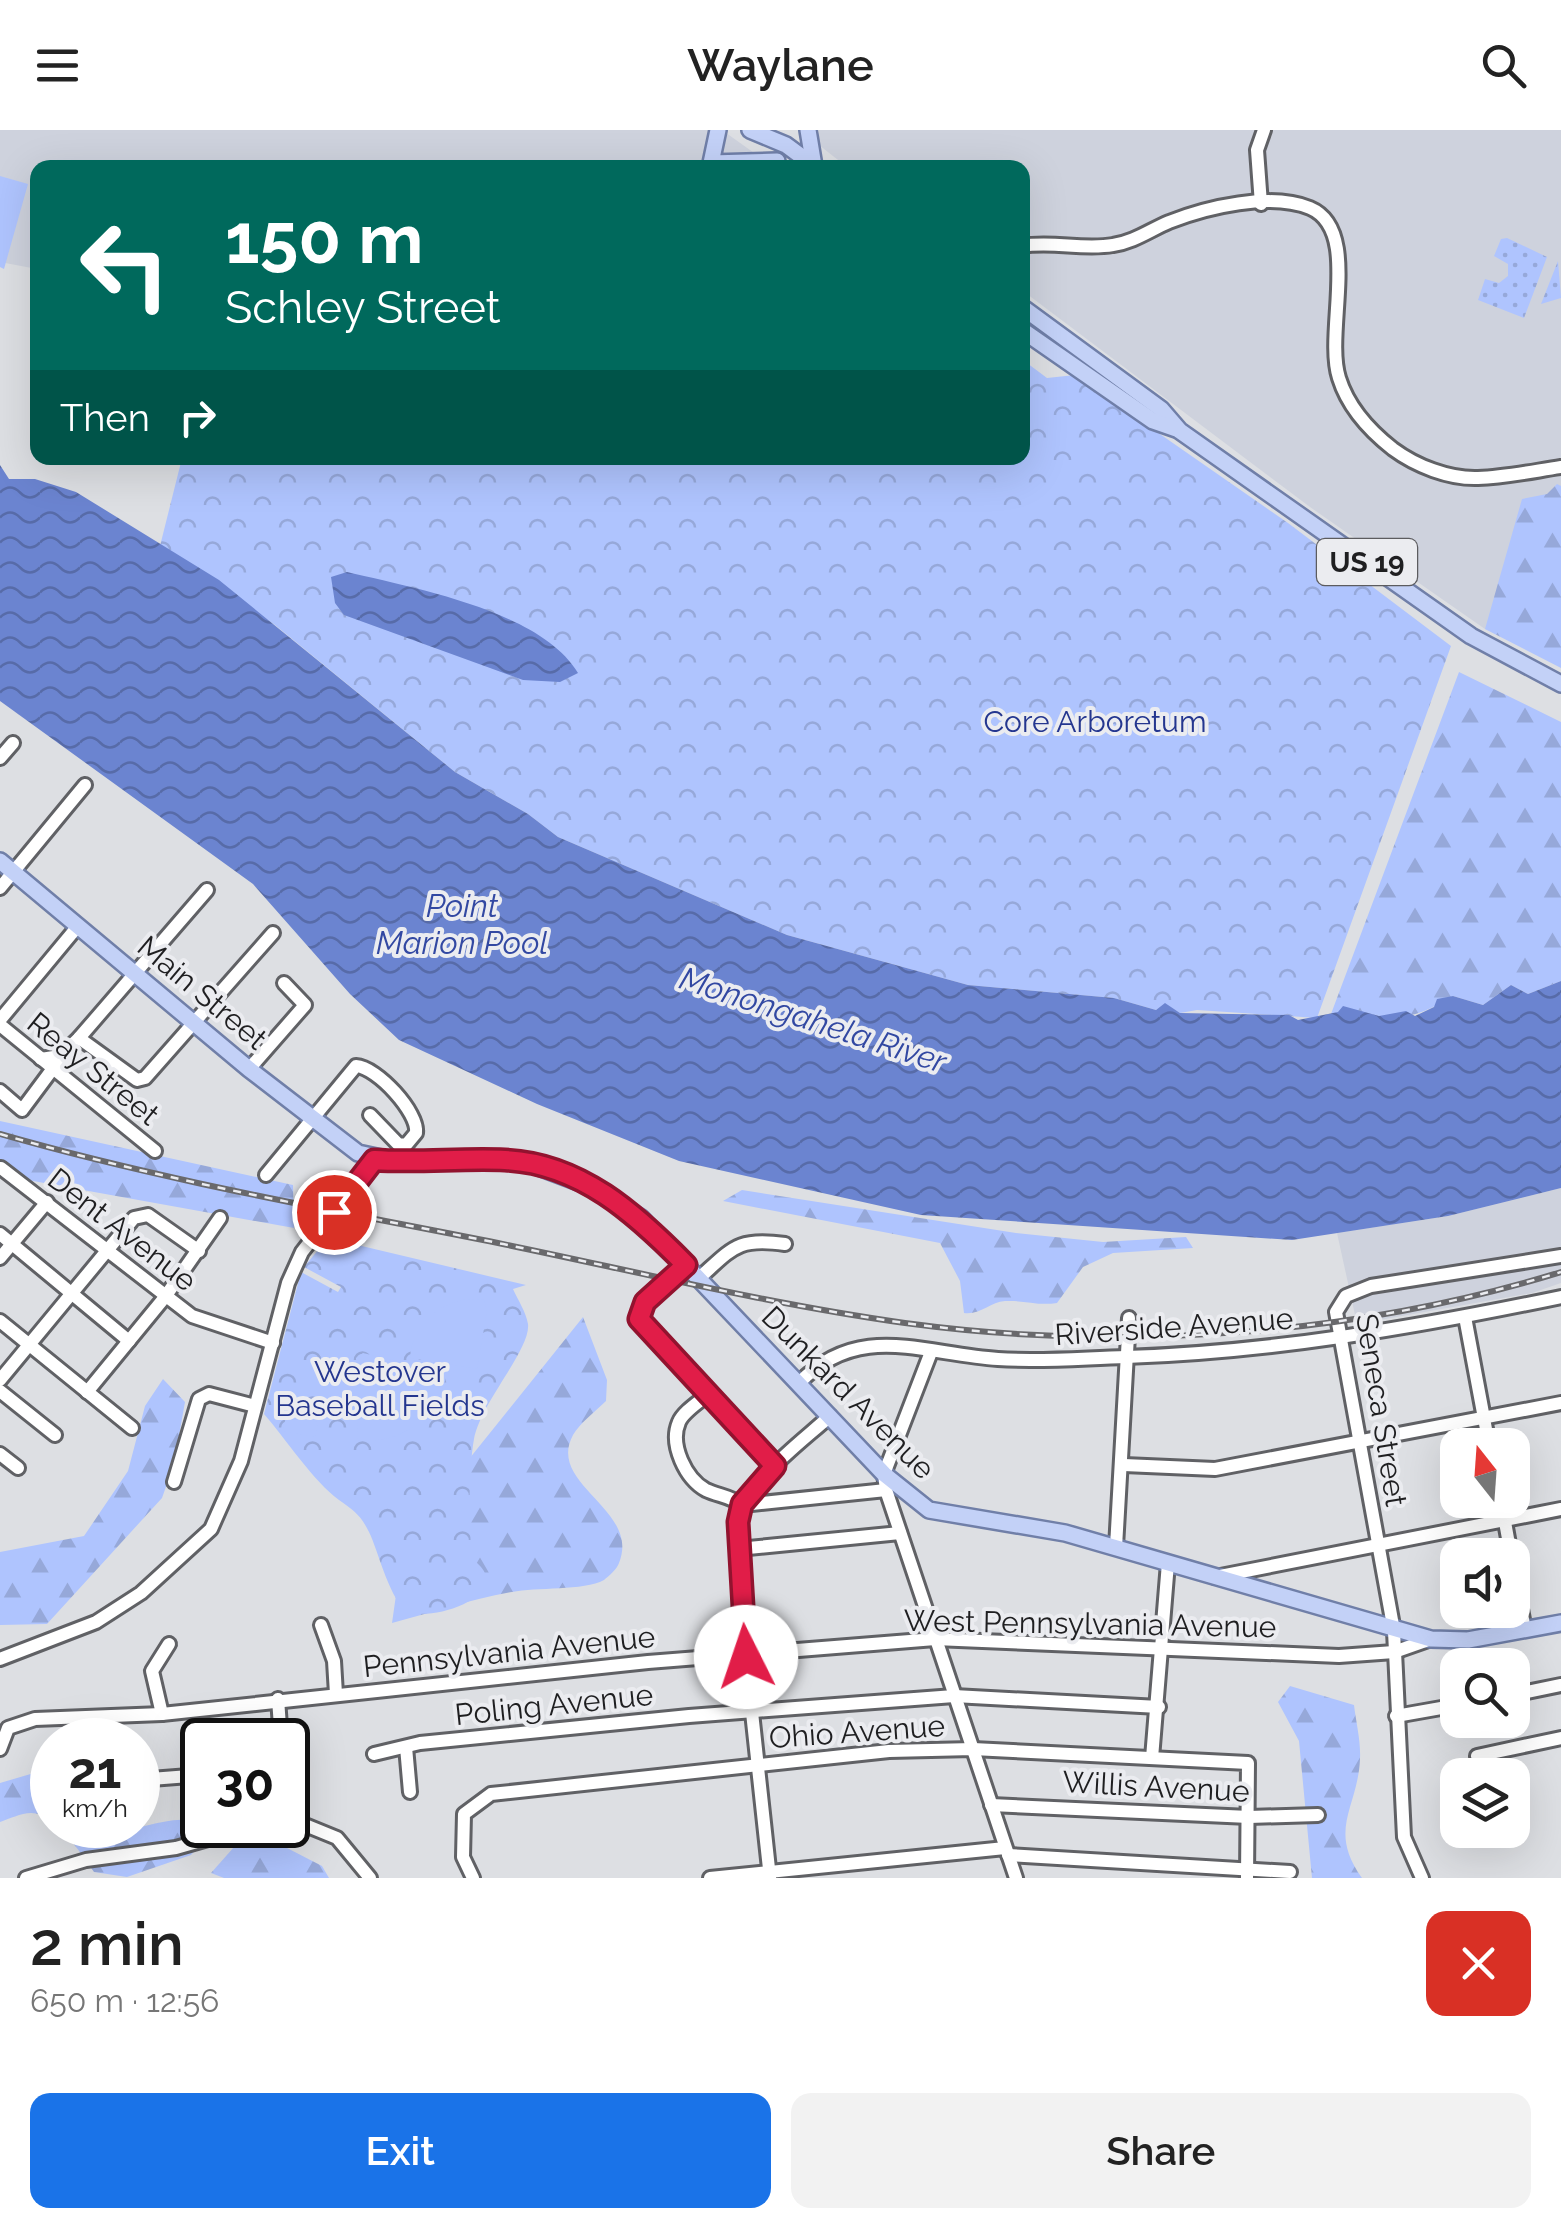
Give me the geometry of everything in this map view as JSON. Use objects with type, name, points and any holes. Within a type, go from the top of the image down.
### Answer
[{"type":"main road","points":[[712,160],[718,130]]},
{"type":"main road","points":[[808,130],[814,160]]},
{"type":"main road","points":[[756,131],[779,160]]},
{"type":"main road","points":[[756,131],[806,160]]},
{"type":"main road","name":"US 19","points":[[1030,313],[1134,388],[1180,430],[1472,636],[1561,684]]},
{"type":"main road","name":"US 19","points":[[1030,336],[1153,421],[1180,430]]},
{"type":"main road","name":"Main Street","points":[[6,867],[249,1069],[374,1160]]},
{"type":"main road","name":"Dunkard Avenue","points":[[374,1160],[407,1153],[437,1161],[508,1160],[562,1174],[621,1203],[799,1383],[885,1482],[930,1510],[1066,1533],[1394,1632],[1431,1639],[1468,1640],[1561,1622]]},
{"type":"street","points":[[1261,204],[1257,150],[1264,130]]},
{"type":"street","points":[[1030,246],[1107,246],[1188,215],[1261,204],[1300,205],[1314,210],[1331,225],[1339,244],[1334,338],[1338,378],[1357,413],[1384,442],[1420,465],[1459,476],[1476,478],[1561,466]]},
{"type":"street","points":[[0,758],[13,743]]},
{"type":"street","points":[[0,888],[6,867],[85,785]]},
{"type":"street","points":[[0,1092],[22,1110],[54,1070],[60,1056],[80,1038],[207,890]]},
{"type":"street","points":[[0,1022],[78,926]]},
{"type":"street","points":[[80,1038],[137,1080],[145,1078],[273,933]]},
{"type":"street","points":[[249,1069],[305,1005],[284,983]]},
{"type":"street","name":"Reay Street","points":[[0,1022],[156,1151]]},
{"type":"street","points":[[42,1059],[60,1056]]},
{"type":"street","points":[[266,1175],[356,1066],[372,1070],[414,1117],[416,1133],[407,1153],[370,1116]]},
{"type":"street","points":[[0,1659],[96,1622],[142,1593],[212,1529],[241,1462],[288,1283],[302,1252],[374,1160]]},
{"type":"street","name":"Dent Avenue","points":[[2,1168],[192,1316],[273,1343]]},
{"type":"street","points":[[0,1258],[47,1202]]},
{"type":"street","points":[[0,1380],[108,1248],[141,1214],[200,1251]]},
{"type":"street","points":[[87,1392],[165,1297],[220,1218]]},
{"type":"street","points":[[0,1234],[129,1341]]},
{"type":"street","points":[[698,1279],[737,1244],[756,1240],[785,1244]]},
{"type":"street","name":"Seneca Street","points":[[1422,1878],[1404,1836],[1394,1632],[1339,1340],[1339,1304],[1356,1291],[1402,1279],[1561,1256]]},
{"type":"street","points":[[686,1265],[645,1302],[639,1319],[775,1466]]},
{"type":"street","name":"Riverside Avenue","points":[[799,1383],[827,1358],[848,1348],[886,1345],[1011,1360],[1128,1357],[1339,1340],[1561,1297]]},
{"type":"street","points":[[1466,1317],[1486,1428]]},
{"type":"street","points":[[1116,1547],[1124,1465],[1129,1318]]},
{"type":"street","points":[[0,1322],[132,1428]]},
{"type":"street","points":[[930,1352],[885,1482],[1016,1878]]},
{"type":"street","points":[[0,1390],[55,1434]]},
{"type":"street","points":[[174,1482],[199,1399],[208,1394],[255,1406]]},
{"type":"street","points":[[707,1395],[679,1420],[680,1460],[703,1488],[742,1504],[885,1482]]},
{"type":"street","points":[[1124,1465],[1199,1471],[1561,1403]]},
{"type":"street","points":[[770,1874],[746,1657],[738,1549],[742,1504],[775,1466],[830,1416]]},
{"type":"street","points":[[0,1454],[18,1468]]},
{"type":"street","points":[[1215,1577],[1561,1508]]},
{"type":"street","points":[[1505,1519],[1508,1538]]},
{"type":"street","points":[[738,1549],[900,1533]]},
{"type":"street","points":[[1152,1758],[1168,1563]]},
{"type":"street","points":[[321,1625],[334,1660],[336,1694]]},
{"type":"street","name":"West Pennsylvania Avenue","points":[[746,1657],[935,1640],[1339,1656],[1394,1652],[1431,1639]]},
{"type":"street","points":[[162,1714],[152,1671],[169,1644]]},
{"type":"street","name":"Pennsylvania Avenue","points":[[278,1699],[648,1662],[746,1657]]},
{"type":"street","points":[[1530,1692],[1561,1686]]},
{"type":"street","name":"Poling Avenue","points":[[374,1754],[406,1747],[689,1716],[954,1696],[1159,1706]]},
{"type":"street","points":[[0,1749],[8,1728],[20,1721],[162,1714],[278,1699],[279,1718]]},
{"type":"street","points":[[1396,1716],[1440,1708]]},
{"type":"street","points":[[1477,1756],[1561,1738]]},
{"type":"street","points":[[406,1747],[410,1792]]},
{"type":"street","name":"Ohio Avenue","points":[[473,1878],[463,1857],[460,1834],[464,1814],[473,1803],[491,1794],[889,1751],[973,1749],[1248,1763],[1249,1818]]},
{"type":"street","name":"Willis Avenue","points":[[991,1805],[1249,1818],[1318,1814]]},
{"type":"street","points":[[1247,1875],[1249,1818]]},
{"type":"street","points":[[310,1827],[337,1838],[370,1878]]},
{"type":"street","points":[[26,1878],[180,1847]]},
{"type":"street","points":[[710,1878],[1007,1851],[1247,1875],[1290,1872]]},
{"type":"shaded area","points":[[0,130],[722,130],[764,160],[30,160],[30,268],[0,262]]},
{"type":"shaded area","points":[[819,130],[1561,130],[1561,665],[1485,629],[1310,507],[1030,296],[1030,160],[838,160],[819,145]]},
{"type":"shaded area","points":[[1561,1188],[1561,1283],[1532,1293],[1357,1324],[1337,1233],[1448,1216]]},
{"type":"green space","points":[[0,176],[28,184],[4,269],[0,267]]},
{"type":"green space","points":[[1507,238],[1547,257],[1524,318],[1478,300],[1485,279],[1499,283],[1508,276],[1508,264],[1494,256],[1501,239]]},
{"type":"green space","points":[[1558,261],[1561,298],[1541,304]]},
{"type":"green space","name":"Core Arboretum","points":[[1030,365],[1047,378],[1075,375],[1288,523],[1451,646],[1317,1018],[1197,1010],[1180,1013],[1165,1004],[1156,1010],[1114,998],[968,985],[787,935],[558,837],[528,814],[455,772],[275,625],[160,546],[180,465],[1030,465]]},
{"type":"green space","points":[[1557,484],[1561,486],[1561,668],[1485,629],[1522,499],[1547,494]]},
{"type":"green space","points":[[1459,672],[1561,722],[1561,981],[1528,994],[1511,985],[1483,1005],[1453,996],[1408,1016],[1331,1014]]},
{"type":"green space","points":[[0,1121],[293,1185],[294,1228],[0,1175]]},
{"type":"green space","points":[[742,1190],[1016,1233],[1103,1242],[1186,1237],[1193,1248],[1113,1253],[1083,1267],[1057,1303],[1005,1301],[964,1313],[960,1281],[940,1243],[723,1201]]},
{"type":"green space","name":"Westover Baseball Fields","points":[[328,1238],[526,1285],[513,1289],[527,1320],[527,1335],[478,1424],[472,1450],[471,1542],[473,1557],[486,1579],[476,1596],[455,1608],[418,1614],[402,1607],[363,1521],[329,1492],[264,1414],[301,1272],[338,1292],[341,1287],[304,1267]]},
{"type":"green space","points":[[467,1299],[484,1300],[487,1311],[477,1369],[410,1358],[415,1336],[428,1318],[445,1306]]},
{"type":"green space","points":[[583,1317],[607,1380],[606,1401],[573,1435],[568,1453],[581,1483],[617,1527],[622,1544],[618,1565],[604,1580],[595,1583],[522,1590],[392,1623],[399,1574],[424,1515]]},
{"type":"green space","points":[[363,1353],[447,1373],[436,1403],[404,1433],[358,1440],[356,1358]]},
{"type":"green space","points":[[163,1379],[185,1402],[174,1464],[162,1498],[47,1624],[0,1625],[0,1552],[84,1536],[128,1471],[145,1406]]},
{"type":"green space","points":[[286,1416],[318,1422],[315,1437],[283,1431]]},
{"type":"green space","points":[[1290,1686],[1354,1705],[1360,1759],[1345,1832],[1352,1861],[1362,1878],[1312,1878],[1299,1741],[1278,1702]]},
{"type":"green space","points":[[30,1774],[30,1813],[0,1822],[0,1783]]},
{"type":"green space","points":[[180,1820],[180,1848],[197,1848],[191,1855],[127,1877],[94,1872],[77,1848],[160,1848],[160,1823]]},
{"type":"green space","points":[[233,1848],[287,1848],[322,1866],[329,1878],[224,1878],[211,1873]]},
{"type":"water","name":"Point Marion Pool","points":[[0,465],[9,479],[35,479],[76,492],[219,580],[455,772],[528,814],[558,837],[787,935],[968,985],[1114,998],[1156,1010],[1165,1003],[1180,1013],[1289,1015],[1298,1020],[1338,1012],[1343,1006],[1379,1016],[1406,1011],[1415,1016],[1434,1007],[1437,999],[1453,996],[1483,1005],[1511,985],[1528,994],[1561,981],[1561,1188],[1448,1216],[1292,1240],[921,1215],[679,1161],[537,1104],[399,1040],[350,994],[253,884],[0,701]]},
{"type":"water","points":[[347,572],[440,595],[506,618],[536,633],[578,673],[560,682],[523,680],[344,615],[335,603],[331,577]]},
{"type":"railway","points":[[0,1134],[186,1180],[752,1297],[905,1323],[986,1332],[1152,1336],[1319,1324],[1482,1294],[1561,1272]]},
{"type":"route","points":[[334,1212],[374,1160],[508,1160],[562,1174],[621,1203],[686,1265],[645,1302],[640,1310],[642,1328],[775,1466],[742,1504],[738,1522],[746,1657]]},
{"type":"water label","name":"Monongahela River","points":[[813,1020]]}]
